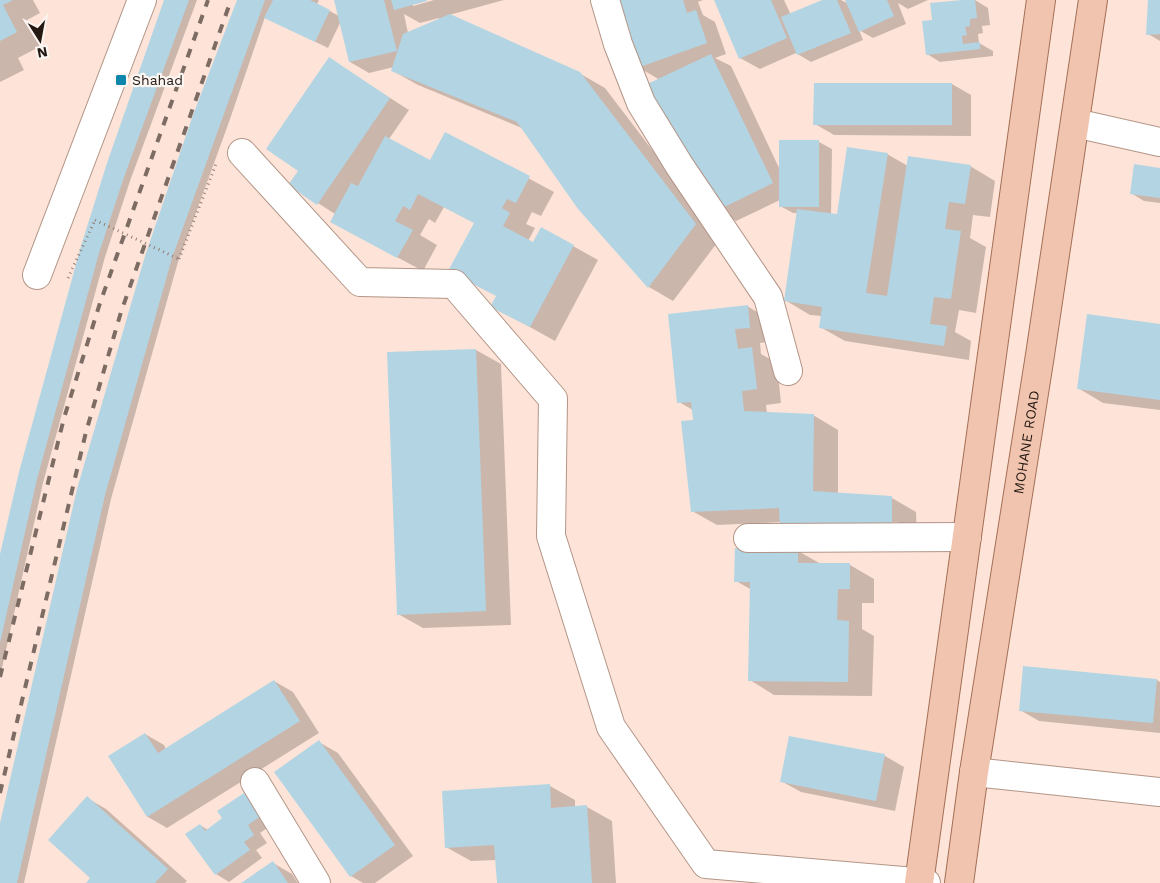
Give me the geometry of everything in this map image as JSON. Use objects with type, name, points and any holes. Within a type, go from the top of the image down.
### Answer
[{"type":"main road","points":[[921,883],[1041,0]]},
{"type":"main road","name":"MOHANE ROAD","points":[[959,883],[974,772],[1093,0]]},
{"type":"street","points":[[37,274],[142,0]]},
{"type":"street","points":[[605,0],[618,44],[641,103],[679,165],[768,296],[788,371]]},
{"type":"street","points":[[1075,123],[1160,142]]},
{"type":"street","points":[[242,153],[360,282],[454,284],[553,399],[551,536],[611,727],[706,864],[921,883]]},
{"type":"street","points":[[748,538],[967,538]]},
{"type":"street","points":[[974,772],[1160,792]]},
{"type":"street","points":[[255,782],[316,883]]},
{"type":"path","points":[[68,279],[95,220],[179,259],[216,163]]},
{"type":"building","points":[[0,0],[13,0],[3,5],[17,32],[0,41]]},
{"type":"building","points":[[164,0],[189,0],[124,177],[99,253],[37,479],[0,643],[0,554],[19,472],[81,246],[107,163]]},
{"type":"building","points":[[237,0],[265,0],[172,258],[105,495],[17,883],[0,883],[0,823],[77,489],[145,256],[193,115]]},
{"type":"building","points":[[273,0],[310,0],[330,10],[315,42],[264,18]]},
{"type":"building","points":[[334,0],[384,0],[397,51],[349,62]]},
{"type":"building","points":[[391,0],[427,0],[427,1],[394,10]]},
{"type":"building","points":[[613,0],[683,0],[687,13],[696,10],[707,43],[637,68],[625,33],[630,31],[621,7]]},
{"type":"building","points":[[714,0],[771,0],[787,38],[739,59]]},
{"type":"building","points":[[822,0],[837,0],[851,33],[797,55],[781,17]]},
{"type":"building","points":[[845,0],[887,0],[894,16],[859,32]]},
{"type":"building","points":[[975,0],[977,18],[970,19],[970,26],[965,27],[967,35],[962,36],[963,44],[980,42],[980,49],[926,55],[922,21],[932,20],[930,3]]},
{"type":"building","points":[[1148,0],[1160,0],[1160,34],[1146,35]]},
{"type":"building","points":[[450,14],[580,72],[696,224],[648,288],[578,209],[517,122],[391,71],[403,34]]},
{"type":"building","points":[[711,54],[773,183],[716,211],[667,116],[659,120],[643,86]]},
{"type":"building","points":[[329,57],[390,98],[317,205],[288,185],[298,171],[266,149]]},
{"type":"building","points":[[814,83],[952,83],[952,125],[813,125]]},
{"type":"building","points":[[445,132],[530,176],[516,203],[507,199],[502,208],[510,213],[503,226],[533,242],[541,227],[574,245],[530,327],[490,307],[496,296],[448,271],[474,223],[418,194],[410,210],[403,206],[395,221],[413,230],[397,258],[330,222],[351,183],[358,186],[385,136],[430,160]]},
{"type":"building","points":[[779,140],[819,140],[819,207],[779,207]]},
{"type":"building","points":[[847,147],[888,153],[866,293],[887,296],[908,156],[971,165],[965,204],[949,202],[945,229],[961,231],[951,299],[934,297],[930,324],[947,326],[944,346],[819,328],[822,307],[784,301],[797,209],[837,214]]},
{"type":"building","points":[[1134,164],[1160,168],[1160,198],[1130,194]]},
{"type":"building","points":[[748,305],[750,328],[735,329],[738,349],[752,347],[757,389],[742,391],[744,411],[814,414],[813,491],[892,496],[892,523],[780,527],[779,508],[691,512],[681,421],[693,420],[691,402],[677,403],[668,314]]},
{"type":"building","points":[[1087,314],[1160,324],[1160,400],[1077,389]]},
{"type":"building","points":[[476,349],[486,611],[397,615],[387,352]]},
{"type":"building","points":[[735,548],[798,550],[798,563],[850,563],[850,589],[838,589],[837,620],[849,621],[848,682],[748,681],[750,582],[734,582]]},
{"type":"building","points":[[1023,666],[1157,679],[1153,723],[1019,711]]},
{"type":"building","points":[[274,680],[300,721],[147,817],[108,756],[145,733],[158,753]]},
{"type":"building","points":[[789,736],[885,754],[876,801],[780,782]]},
{"type":"building","points":[[319,740],[395,845],[350,877],[274,772]]},
{"type":"building","points":[[550,784],[551,808],[587,805],[592,883],[497,883],[494,845],[445,848],[442,791]]},
{"type":"building","points":[[244,793],[261,816],[248,825],[254,835],[244,842],[250,850],[215,875],[185,834],[200,824],[205,831],[222,818],[217,811]]},
{"type":"building","points":[[87,796],[168,869],[155,883],[86,883],[90,878],[48,840]]},
{"type":"building","points":[[273,861],[288,883],[241,883]]},
{"type":"railway","points":[[0,677],[64,418],[100,303],[208,0]]},
{"type":"railway","points":[[0,793],[86,432],[121,312],[231,0]]},
{"type":"place","name":"Shahad","points":[[121,80]]}]
